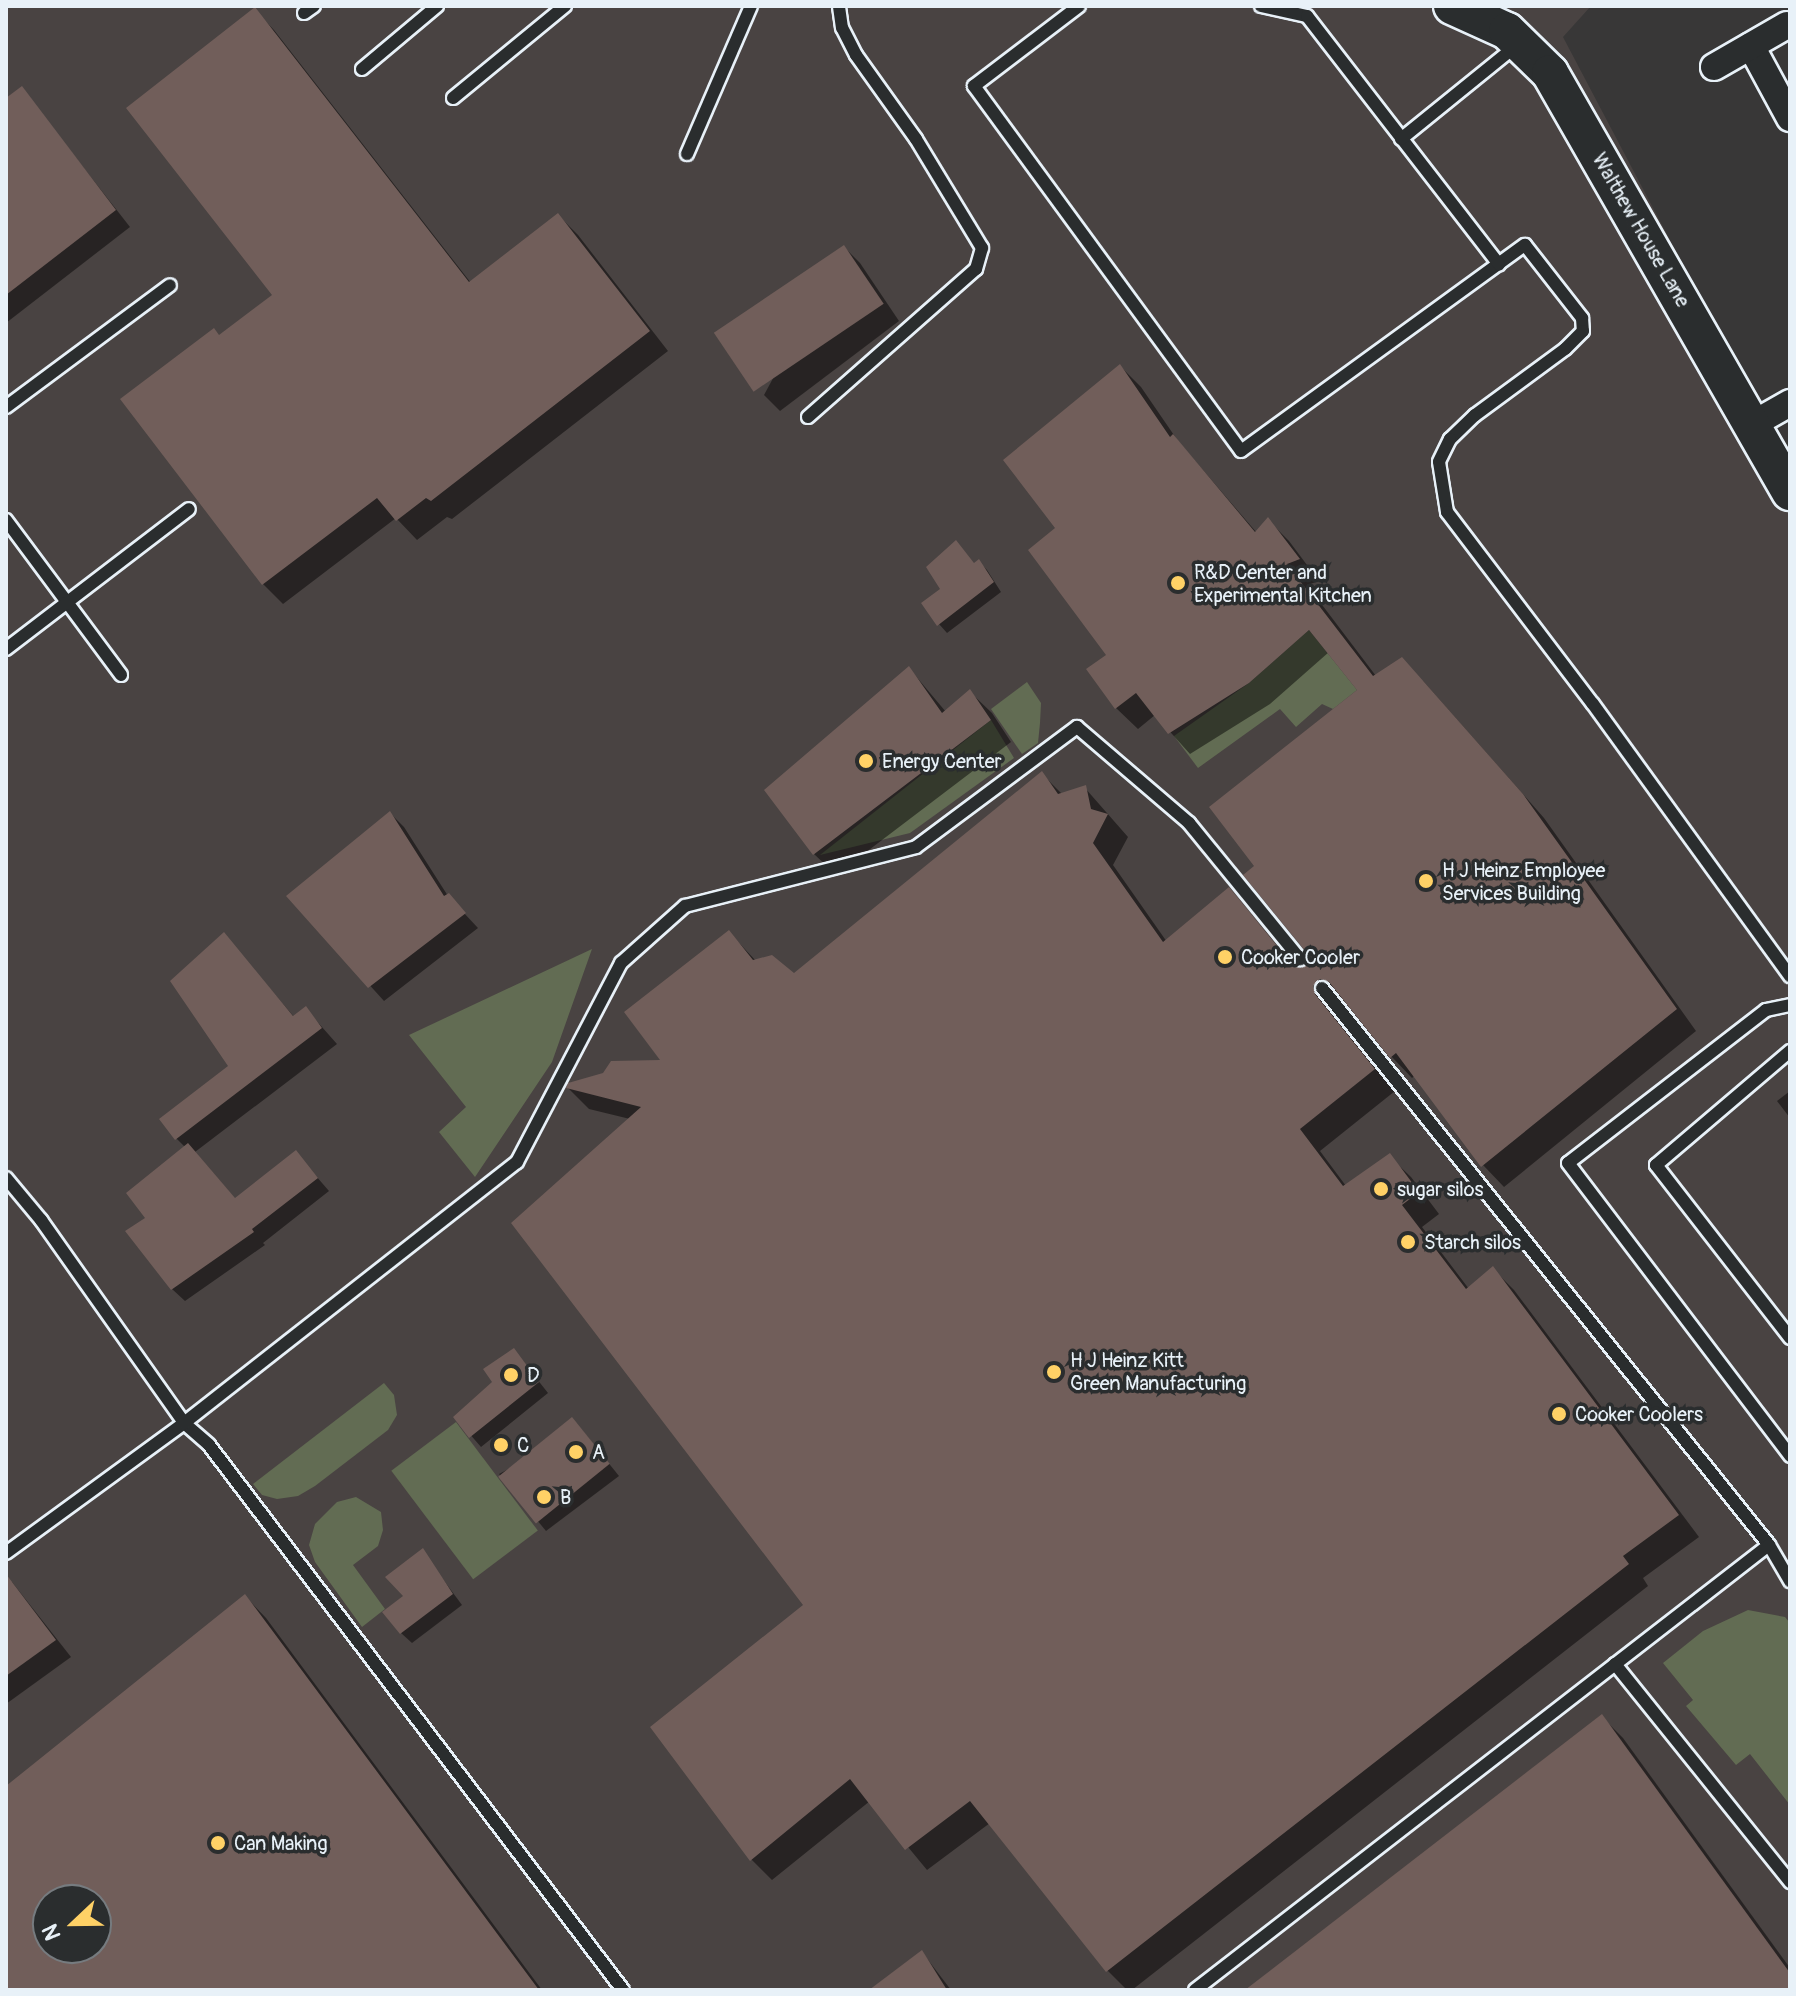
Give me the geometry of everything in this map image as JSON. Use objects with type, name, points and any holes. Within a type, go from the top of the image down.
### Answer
[{"type":"street","name":"Walthew House Lane","points":[[1452,6],[1522,42],[1550,73],[1790,492]]},
{"type":"street","points":[[1714,67],[1787,25]]},
{"type":"street","points":[[1751,46],[1790,118]]},
{"type":"street","points":[[1753,424],[1790,403]]},
{"type":"lane","points":[[362,69],[437,6]]},
{"type":"lane","points":[[453,98],[565,6]]},
{"type":"lane","points":[[687,154],[751,6]]},
{"type":"lane","points":[[808,417],[976,269],[982,248],[916,139],[856,55],[842,28],[839,6]]},
{"type":"lane","points":[[1079,6],[974,86],[1241,451],[1525,245],[1582,318],[1583,331],[1450,439],[1439,462],[1447,512],[1593,704],[1790,976]]},
{"type":"lane","points":[[1261,6],[1307,16],[1499,264]]},
{"type":"lane","points":[[1401,139],[1522,42]]},
{"type":"lane","points":[[6,407],[170,285]]},
{"type":"lane","points":[[6,649],[189,509]]},
{"type":"lane","points":[[6,520],[121,675]]},
{"type":"lane","points":[[6,1553],[184,1423],[517,1162],[621,963],[685,906],[916,847],[1077,727],[1189,823],[1300,959]]},
{"type":"lane","points":[[1322,988],[1769,1545],[1790,1581]]},
{"type":"lane","points":[[1790,1005],[1766,1010],[1568,1163],[1790,1456]]},
{"type":"lane","points":[[1790,1051],[1656,1165],[1790,1338]]},
{"type":"lane","points":[[6,1178],[41,1220],[184,1423],[209,1445],[623,1990]]},
{"type":"lane","points":[[1195,1990],[1769,1545]]},
{"type":"lane","points":[[1615,1664],[1790,1882]]},
{"type":"shaded area","points":[[6,6],[1591,6],[1563,37],[1790,468],[1790,1990],[6,1990]]},
{"type":"green space","points":[[1309,630],[1357,690],[1333,709],[1322,704],[1296,727],[1280,709],[1198,768],[1174,736],[1249,683]]},
{"type":"green space","points":[[1027,682],[1041,703],[1040,723],[1038,743],[1022,754],[991,709]]},
{"type":"green space","points":[[991,720],[1014,758],[910,833],[820,855]]},
{"type":"green space","points":[[592,949],[552,1062],[475,1177],[439,1132],[466,1107],[409,1035]]},
{"type":"green space","points":[[384,1383],[394,1395],[397,1415],[388,1430],[298,1496],[277,1499],[262,1495],[253,1484]]},
{"type":"green space","points":[[456,1422],[538,1531],[473,1579],[391,1471]]},
{"type":"green space","points":[[356,1497],[381,1512],[383,1530],[378,1546],[353,1565],[385,1609],[362,1627],[315,1562],[309,1545],[315,1524],[337,1502]]},
{"type":"green space","points":[[1748,1610],[1785,1617],[1790,1623],[1790,1805],[1750,1754],[1736,1765],[1686,1706],[1693,1700],[1663,1663],[1703,1631]]},
{"type":"building","points":[[255,7],[469,282],[558,213],[650,331],[431,501],[426,498],[396,521],[377,498],[262,585],[120,399],[214,328],[219,335],[272,295],[126,108]]},
{"type":"building","points":[[22,86],[116,210],[6,295],[6,98]]},
{"type":"building","points":[[844,245],[884,304],[754,392],[714,333]]},
{"type":"building","name":"H J Heinz Kitt Green Manufacturing","points":[[1120,364],[1170,437],[1173,434],[1255,532],[1268,517],[1300,559],[1287,564],[1373,676],[1402,657],[1523,794],[1677,1009],[1481,1167],[1396,1053],[1390,1058],[1329,982],[1320,979],[1313,986],[1315,994],[1375,1069],[1300,1129],[1343,1186],[1390,1153],[1419,1192],[1402,1205],[1466,1289],[1493,1266],[1679,1515],[1623,1556],[1629,1564],[1106,1972],[970,1801],[905,1850],[850,1779],[750,1861],[650,1727],[803,1605],[511,1223],[641,1107],[566,1088],[568,1083],[603,1073],[611,1061],[660,1060],[624,1012],[729,930],[753,960],[772,955],[794,973],[1042,771],[1058,794],[1086,785],[1091,809],[1108,814],[1093,843],[1163,942],[1229,887],[1293,965],[1301,968],[1308,963],[1307,953],[1243,875],[1254,866],[1209,807],[1357,690],[1309,630],[1249,683],[1168,734],[1136,693],[1115,709],[1086,669],[1106,655],[1028,550],[1055,528],[1003,460]]},
{"type":"building","points":[[956,540],[974,563],[979,559],[994,582],[937,626],[921,603],[940,589],[926,567]]},
{"type":"building","name":"Energy Center","points":[[909,666],[942,713],[970,689],[991,720],[813,855],[764,790]]},
{"type":"building","points":[[390,811],[444,896],[449,893],[466,913],[368,988],[286,896]]},
{"type":"building","points":[[224,932],[293,1016],[306,1006],[322,1028],[175,1140],[159,1119],[228,1066],[170,981]]},
{"type":"building","points":[[188,1143],[235,1198],[296,1150],[318,1178],[252,1229],[254,1232],[171,1290],[125,1231],[145,1218],[126,1193]]},
{"type":"building","points":[[514,1348],[539,1382],[469,1438],[453,1417],[492,1382],[483,1369]]},
{"type":"building","points":[[572,1417],[610,1464],[536,1523],[498,1477]]},
{"type":"building","points":[[423,1548],[453,1594],[400,1634],[382,1612],[403,1596],[385,1577]]},
{"type":"building","points":[[6,1574],[56,1640],[6,1676]]},
{"type":"building","name":"Can Making","points":[[245,1594],[539,1990],[6,1990],[6,1786]]},
{"type":"building","points":[[1602,1714],[1790,1973],[1790,1990],[1245,1990]]},
{"type":"building","points":[[922,1950],[947,1990],[869,1990]]},
{"type":"place","name":"R&D Center and Experimental Kitchen","points":[[1178,583]]},
{"type":"place","name":"Energy Center","points":[[866,761]]},
{"type":"place","name":"H J Heinz Employee Services Building","points":[[1426,881]]},
{"type":"place","name":"Cooker Cooler","points":[[1225,957]]},
{"type":"place","name":"sugar silos","points":[[1381,1189]]},
{"type":"place","name":"Starch silos","points":[[1408,1242]]},
{"type":"place","name":"H J Heinz Kitt Green Manufacturing","points":[[1054,1372]]},
{"type":"place","name":"D","points":[[511,1375]]},
{"type":"place","name":"Cooker Coolers","points":[[1559,1414]]},
{"type":"place","name":"C","points":[[501,1445]]},
{"type":"place","name":"A","points":[[576,1452]]},
{"type":"place","name":"B","points":[[544,1497]]},
{"type":"place","name":"Can Making","points":[[218,1843]]}]
